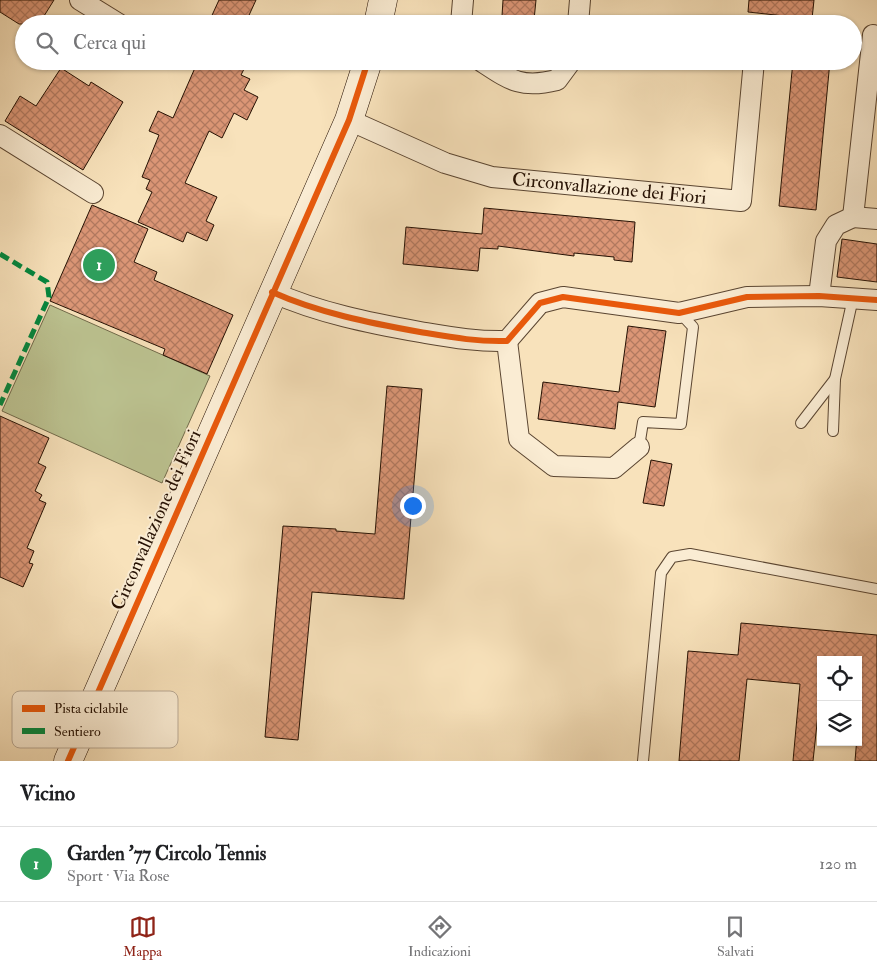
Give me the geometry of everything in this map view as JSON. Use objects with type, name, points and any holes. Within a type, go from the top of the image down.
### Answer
[{"type":"street","points":[[80,0],[104,15]]},
{"type":"street","points":[[380,15],[383,0]]},
{"type":"street","points":[[462,15],[463,0]]},
{"type":"street","points":[[579,15],[580,0]]},
{"type":"street","points":[[853,217],[872,35],[877,36]]},
{"type":"street","name":"Circonvallazione dei Fiori","points":[[98,691],[349,120],[365,70]]},
{"type":"street","points":[[494,70],[507,79],[538,85],[557,80],[564,70]]},
{"type":"street","name":"Circonvallazione dei Fiori","points":[[349,120],[445,163],[492,177],[741,201],[753,70]]},
{"type":"street","points":[[0,135],[93,193]]},
{"type":"street","points":[[820,296],[826,241],[836,225],[853,217],[877,219]]},
{"type":"street","points":[[272,292],[296,303],[369,323],[480,342],[508,340],[540,304],[563,296],[680,312],[747,297],[820,296],[877,300]]},
{"type":"street","points":[[508,340],[519,439],[554,466],[614,468],[639,447]]},
{"type":"street","name":"Circonvallazione dei Fiori","points":[[68,761],[74,748]]},
{"type":"lane","points":[[833,431],[835,378],[853,298]]},
{"type":"lane","points":[[639,447],[643,422],[681,424],[693,327],[680,312]]},
{"type":"lane","points":[[801,423],[835,378]]},
{"type":"lane","points":[[643,761],[662,573],[672,557],[690,554],[877,589]]},
{"type":"green space","points":[[50,305],[210,376],[162,483],[2,411]]},
{"type":"building","points":[[0,0],[54,0],[45,15],[15,15],[15,21],[0,12]]},
{"type":"building","points":[[219,0],[256,0],[249,15],[212,15]]},
{"type":"building","points":[[503,0],[536,0],[534,15],[502,15]]},
{"type":"building","points":[[749,0],[814,0],[812,15],[775,15],[748,12]]},
{"type":"building","points":[[60,70],[64,70],[89,86],[91,82],[123,102],[83,170],[5,121],[20,96],[36,106]]},
{"type":"building","points":[[194,70],[244,70],[241,75],[250,79],[244,90],[258,97],[247,120],[234,113],[222,138],[209,131],[185,183],[217,197],[206,221],[214,225],[207,241],[187,232],[183,242],[138,222],[152,192],[146,189],[150,180],[142,177],[159,135],[149,131],[158,111],[173,118]]},
{"type":"building","points":[[792,70],[829,70],[816,210],[779,206]]},
{"type":"building","points":[[92,205],[148,229],[134,262],[157,272],[154,280],[233,315],[207,374],[163,355],[165,349],[50,301]]},
{"type":"building","points":[[484,208],[635,222],[632,262],[614,260],[614,257],[574,253],[574,256],[498,246],[498,249],[480,248],[478,271],[403,264],[406,227],[482,234]]},
{"type":"building","points":[[842,239],[877,244],[877,282],[837,277]]},
{"type":"building","points":[[628,326],[666,331],[655,407],[618,402],[615,429],[538,419],[543,382],[619,392]]},
{"type":"building","points":[[387,386],[422,389],[404,599],[312,592],[298,740],[265,737],[283,526],[336,529],[336,531],[375,534]]},
{"type":"building","points":[[0,416],[49,438],[38,463],[46,467],[35,491],[42,495],[39,500],[46,503],[27,548],[34,551],[29,563],[33,564],[23,587],[0,577]]},
{"type":"building","points":[[651,460],[672,464],[664,506],[643,503]]},
{"type":"building","points":[[741,623],[877,635],[877,761],[855,761],[856,746],[862,746],[862,656],[817,656],[817,724],[813,761],[793,761],[800,684],[747,679],[739,761],[679,761],[688,651],[738,655]]},
{"type":"marked path","points":[[0,254],[47,282],[49,297],[0,405]]},
{"type":"cycle path","points":[[99,691],[349,120],[365,70]]},
{"type":"cycle path","points":[[272,292],[326,312],[364,321],[453,337],[496,341],[507,341],[540,303],[563,297],[679,313],[747,297],[819,296],[877,300]]},
{"type":"cycle path","points":[[68,761],[74,748]]},
{"type":"place","name":"Garden '77 Circolo Tennis","points":[[99,265]]}]
